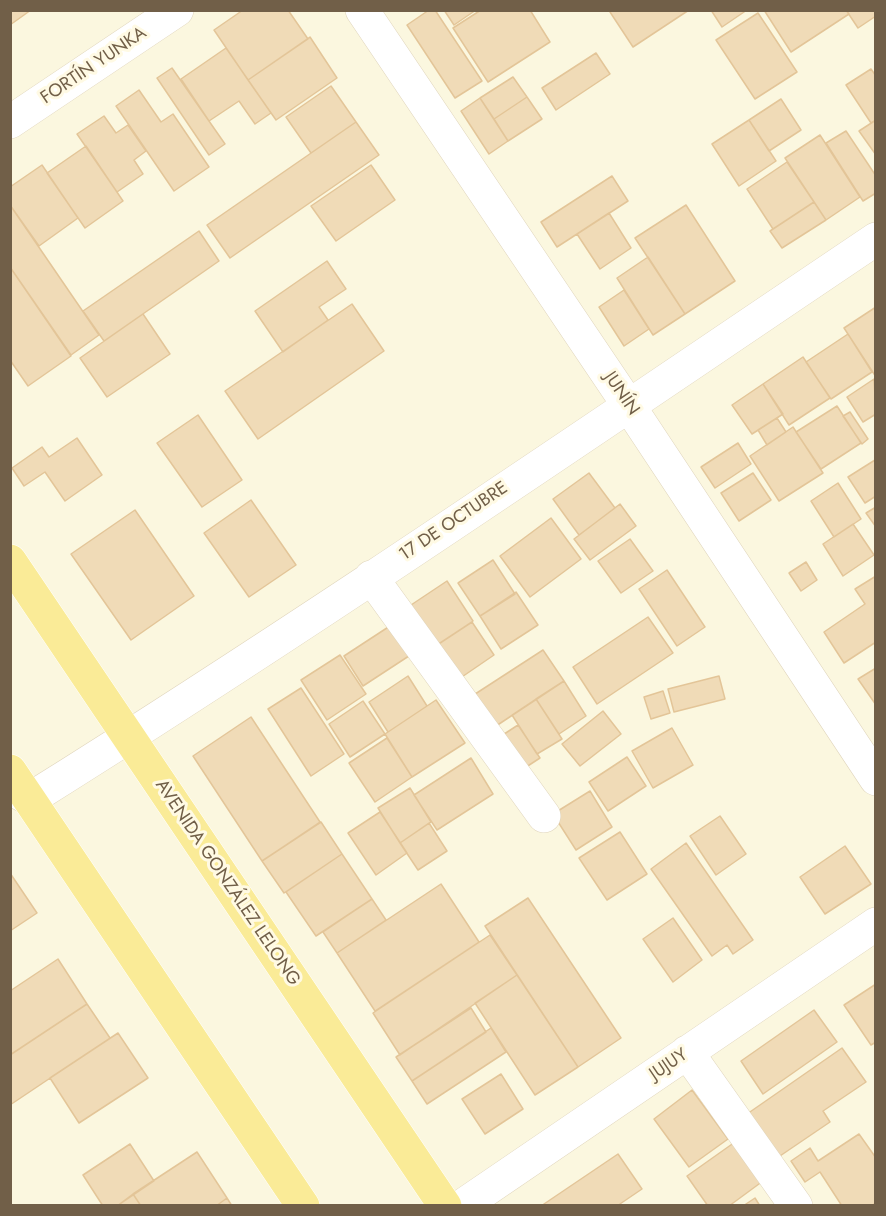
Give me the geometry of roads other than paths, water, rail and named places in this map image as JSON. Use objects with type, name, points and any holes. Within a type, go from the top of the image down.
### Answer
[{"type":"main road","name":"AVENIDA GONZÁLEZ LELONG","points":[[10,561],[445,1206]]},
{"type":"main road","points":[[10,771],[20,794],[303,1206]]},
{"type":"street","name":"FORTÍN YUNKA","points":[[10,122],[177,10]]},
{"type":"street","name":"JUNÍN","points":[[362,10],[629,406],[876,779]]},
{"type":"street","name":"17 DE OCTUBRE","points":[[20,794],[129,737],[629,406],[876,239]]},
{"type":"street","points":[[371,577],[544,816]]},
{"type":"street","name":"JUJUY","points":[[462,1206],[876,924]]},
{"type":"street","points":[[687,1052],[796,1206]]}]
